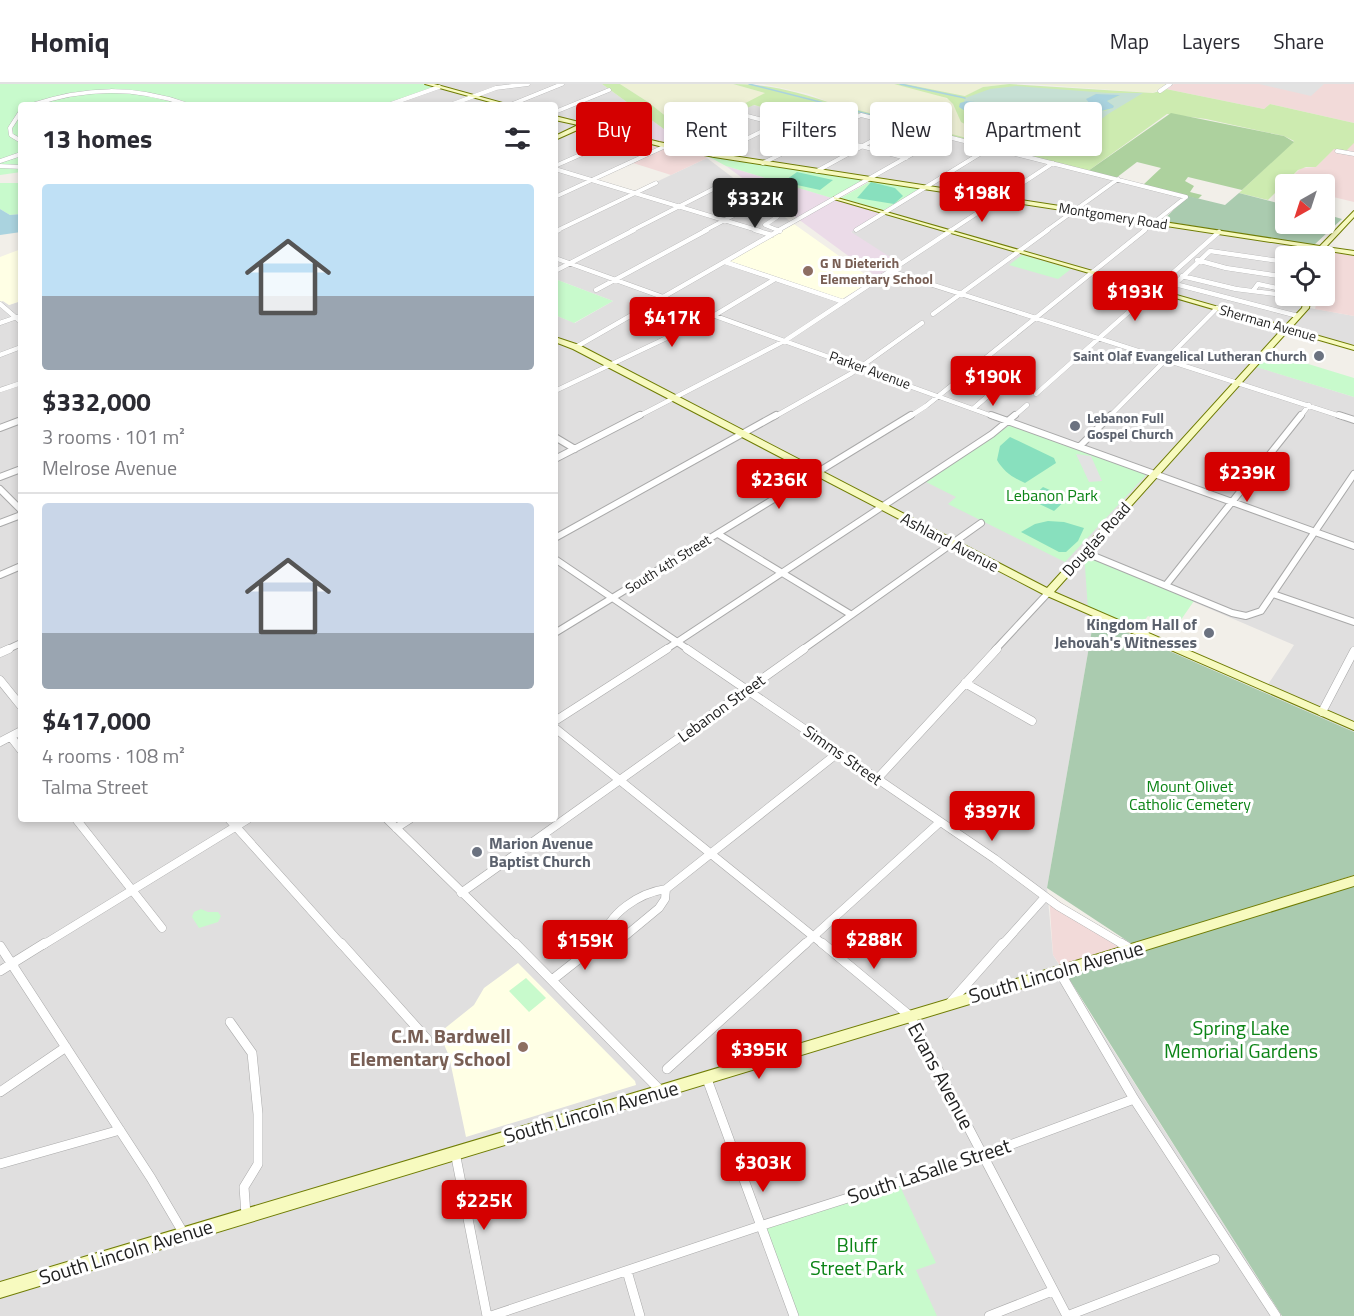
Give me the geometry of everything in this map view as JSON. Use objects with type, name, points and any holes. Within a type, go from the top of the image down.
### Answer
[{"type":"street","points":[[428,84],[497,102]]},
{"type":"street","points":[[458,102],[498,86],[528,84]]},
{"type":"street","points":[[516,102],[562,84]]},
{"type":"street","points":[[1160,91],[1170,84]]},
{"type":"street","points":[[396,102],[439,87]]},
{"type":"street","points":[[41,102],[64,94],[121,89],[157,94],[180,102]]},
{"type":"street","points":[[558,111],[609,90]]},
{"type":"street","points":[[18,116],[10,128],[11,135],[18,139]]},
{"type":"street","name":"Montgomery Road","points":[[558,119],[576,123]]},
{"type":"street","points":[[558,137],[576,129]]},
{"type":"street","points":[[817,171],[870,142]]},
{"type":"street","points":[[858,145],[906,158]]},
{"type":"street","points":[[558,196],[664,146]]},
{"type":"street","points":[[1337,151],[1354,154]]},
{"type":"street","points":[[0,163],[18,156]]},
{"type":"street","points":[[558,167],[580,156]]},
{"type":"street","name":"Montgomery Road","points":[[725,156],[1309,246]]},
{"type":"street","points":[[763,163],[777,156]]},
{"type":"street","points":[[576,347],[909,156]]},
{"type":"street","points":[[856,230],[976,156]]},
{"type":"street","points":[[1026,156],[1118,179]]},
{"type":"street","points":[[0,163],[18,166]]},
{"type":"street","points":[[558,458],[786,340],[1053,163]]},
{"type":"street","points":[[558,169],[772,235]]},
{"type":"street","points":[[933,314],[1118,179]]},
{"type":"street","name":"South 4th Street","points":[[558,631],[926,406],[1186,197],[1118,179]]},
{"type":"street","points":[[558,231],[656,183]]},
{"type":"street","points":[[558,269],[723,184]]},
{"type":"street","name":"Sherman Avenue","points":[[836,198],[1354,348]]},
{"type":"street","points":[[596,290],[753,205],[760,205],[777,217],[765,225],[780,231]]},
{"type":"street","points":[[1324,246],[1354,213]]},
{"type":"street","points":[[1036,394],[1219,232]]},
{"type":"street","name":"Montgomery Road","points":[[1335,250],[1354,253]]},
{"type":"street","points":[[1275,260],[1213,251],[1175,284],[1298,316]]},
{"type":"street","points":[[1190,258],[1226,268],[1275,275]]},
{"type":"street","name":"Parker Avenue","points":[[558,259],[1010,420],[1354,546]]},
{"type":"street","points":[[725,262],[844,302]]},
{"type":"street","points":[[890,272],[1354,420]]},
{"type":"street","points":[[1182,276],[1275,294]]},
{"type":"street","points":[[558,390],[715,315],[775,279]]},
{"type":"street","points":[[1253,291],[1258,284],[1275,288]]},
{"type":"street","points":[[0,304],[18,317]]},
{"type":"street","name":"Douglas Road","points":[[877,779],[1239,382],[1305,306]]},
{"type":"street","points":[[1080,446],[1217,308]]},
{"type":"street","points":[[0,323],[18,317]]},
{"type":"street","points":[[558,536],[860,367],[922,323]]},
{"type":"street","name":"Ashland Avenue","points":[[558,340],[576,347],[1048,593],[1354,726]]},
{"type":"street","points":[[0,355],[18,348]]},
{"type":"street","points":[[0,390],[18,383]]},
{"type":"street","points":[[974,408],[997,388]]},
{"type":"street","points":[[558,719],[783,573],[1010,420],[1027,405]]},
{"type":"street","points":[[1166,585],[1309,405]]},
{"type":"street","points":[[0,428],[18,421]]},
{"type":"street","points":[[558,439],[575,449]]},
{"type":"street","points":[[0,477],[18,470]]},
{"type":"street","points":[[1084,552],[1232,613],[1246,616],[1258,613],[1354,474]]},
{"type":"street","points":[[0,489],[18,510]]},
{"type":"street","points":[[0,523],[18,514]]},
{"type":"street","name":"Lebanon Street","points":[[461,893],[850,614],[981,523]]},
{"type":"street","points":[[718,534],[850,614]]},
{"type":"street","name":"Simms Street","points":[[558,561],[995,859],[1045,897],[1132,950]]},
{"type":"street","points":[[0,575],[18,567]]},
{"type":"street","points":[[1273,594],[1354,622]]},
{"type":"street","points":[[0,653],[18,644]]},
{"type":"street","points":[[1322,712],[1354,651]]},
{"type":"street","points":[[0,681],[18,702]]},
{"type":"street","points":[[966,683],[1032,721]]},
{"type":"street","name":"Evans Avenue","points":[[558,730],[712,853],[910,1016],[1067,1316]]},
{"type":"street","points":[[0,742],[18,733]]},
{"type":"street","points":[[11,737],[18,746]]},
{"type":"street","points":[[602,941],[602,933],[607,923],[645,894],[655,889],[666,889],[839,752]]},
{"type":"street","points":[[78,822],[162,928]]},
{"type":"street","points":[[390,822],[662,1091]]},
{"type":"street","points":[[396,828],[405,822]]},
{"type":"street","points":[[667,1069],[940,822]]},
{"type":"street","points":[[0,972],[132,890],[233,823],[427,1039]]},
{"type":"street","name":"South Lincoln Avenue","points":[[0,1290],[455,1152],[707,1079],[1354,881]]},
{"type":"street","points":[[552,980],[602,941],[624,937],[659,908],[665,899],[666,889]]},
{"type":"street","points":[[950,1003],[1045,897]]},
{"type":"street","points":[[0,946],[152,1178],[184,1234]]},
{"type":"street","points":[[1059,971],[1131,1101],[1275,1316]]},
{"type":"street","points":[[230,1022],[252,1053],[258,1114],[258,1164],[244,1187],[246,1215]]},
{"type":"street","points":[[0,1092],[66,1047]]},
{"type":"street","points":[[707,1079],[794,1316]]},
{"type":"street","name":"South LaSalle Street","points":[[489,1316],[983,1155],[1131,1101]]},
{"type":"street","points":[[0,1164],[120,1130]]},
{"type":"street","points":[[455,1152],[489,1316]]},
{"type":"street","points":[[1067,1316],[1215,1259]]},
{"type":"street","points":[[627,1271],[640,1316]]},
{"type":"street","points":[[989,1316],[1052,1290]]},
{"type":"shaded area","points":[[433,84],[602,84],[627,102],[576,102],[576,156],[642,156],[593,179],[635,192],[707,158],[794,224],[729,261],[842,299],[877,277],[851,231],[918,190],[870,181],[874,179],[734,156],[748,156],[748,107],[753,105],[760,107],[760,156],[858,156],[858,113],[870,116],[870,156],[952,156],[952,137],[964,140],[964,156],[1029,156],[1188,196],[1162,218],[1295,243],[1295,246],[1275,246],[1275,306],[1299,306],[1354,316],[1354,348],[1289,328],[1254,366],[1354,397],[1354,732],[1263,692],[1294,645],[1091,558],[1094,618],[1047,888],[1053,955],[1282,1316],[0,1316],[0,302],[3,301],[9,305],[18,302],[18,822],[558,822],[558,316],[575,323],[613,301],[558,280],[558,102],[397,102],[441,86]]},
{"type":"shaded area","points":[[620,84],[733,84],[765,93],[748,104],[748,102],[664,102],[664,115],[652,105],[652,102],[648,102]]},
{"type":"shaded area","points":[[763,84],[894,84],[938,94],[952,102],[870,102],[870,113],[858,110],[858,102],[829,102],[809,94]]},
{"type":"shaded area","points":[[905,84],[1009,84],[983,87],[966,96]]},
{"type":"shaded area","points":[[1031,84],[1167,84],[1153,93]]},
{"type":"shaded area","points":[[1174,84],[1354,84],[1354,123],[1270,104],[1264,109],[1166,89]]},
{"type":"shaded area","points":[[1259,84],[1324,84],[1311,96]]},
{"type":"shaded area","points":[[1016,86],[1108,93],[1143,93],[1102,119],[1102,110],[1114,106],[1107,101],[1119,96],[1096,94],[1087,99],[1089,102],[964,102],[965,98],[990,89]]},
{"type":"shaded area","points":[[952,103],[964,123],[964,138],[952,135]]},
{"type":"shaded area","points":[[652,120],[664,129],[664,144],[652,141]]},
{"type":"shaded area","points":[[652,142],[664,145],[664,156],[704,156],[707,158],[671,175],[630,162],[641,156],[652,156]]},
{"type":"shaded area","points":[[1354,143],[1354,202],[1335,197],[1335,174],[1295,174],[1301,168],[1316,167],[1334,148]]},
{"type":"shaded area","points":[[726,166],[882,213],[851,232],[898,262],[877,277]]},
{"type":"shaded area","name":"G N Dieterich Elementary School","points":[[794,224],[873,280],[842,299],[729,262]]},
{"type":"shaded area","points":[[18,250],[18,302],[9,305],[3,301],[0,302],[0,257]]},
{"type":"shaded area","points":[[1335,253],[1354,255],[1354,316],[1315,309],[1316,306],[1335,306]]},
{"type":"shaded area","points":[[1076,454],[1091,456],[1102,481],[1089,482]]},
{"type":"shaded area","points":[[1049,894],[1127,949],[1061,967],[1053,955]]},
{"type":"shaded area","name":"C.M. Bardwell Elementary School","points":[[518,963],[635,1081],[636,1085],[466,1137],[449,1056],[439,1033],[474,1005],[484,988]]},
{"type":"green space","points":[[0,84],[423,84],[433,87],[393,102],[18,102],[18,172],[0,175]]},
{"type":"green space","points":[[602,84],[620,84],[648,102],[627,102]]},
{"type":"green space","points":[[733,84],[783,89],[828,102],[760,102],[760,107],[754,105],[748,108],[748,102],[765,93]]},
{"type":"green space","points":[[894,84],[905,84],[965,96],[983,87],[1009,84],[1153,93],[1166,89],[1264,109],[1270,104],[1354,123],[1354,143],[1346,151],[1334,149],[1316,167],[1306,167],[1294,174],[1275,174],[1275,193],[1268,200],[1239,193],[1294,141],[1284,136],[1206,119],[1167,114],[1088,171],[1028,156],[1102,156],[1102,102],[964,102],[964,124],[961,122],[952,102],[947,98]]},
{"type":"green space","points":[[652,105],[664,115],[664,129],[652,120]]},
{"type":"green space","points":[[858,110],[870,113],[870,116],[858,113]]},
{"type":"green space","points":[[1171,113],[1284,136],[1294,142],[1242,190],[1188,177],[1185,181],[1194,186],[1190,192],[1202,195],[1198,199],[1143,185],[1161,168],[1137,162],[1116,178],[1088,171]]},
{"type":"green space","points":[[952,134],[964,137],[964,140],[952,137]]},
{"type":"green space","points":[[708,156],[722,156],[871,179],[835,199],[726,166]]},
{"type":"green space","points":[[797,172],[833,180],[820,190],[783,182]]},
{"type":"green space","points":[[871,181],[919,189],[884,210],[841,198]]},
{"type":"green space","points":[[871,182],[895,188],[903,196],[894,204],[857,198]]},
{"type":"green space","points":[[0,183],[18,183],[18,214],[10,215],[0,209]]},
{"type":"green space","points":[[1239,193],[1275,202],[1275,234],[1326,234],[1314,245],[1162,221],[1188,196],[1225,205]]},
{"type":"green space","points":[[1335,217],[1342,219],[1335,226]]},
{"type":"green space","points":[[1022,255],[1071,269],[1058,279],[1009,265]]},
{"type":"green space","points":[[558,280],[613,301],[574,323],[558,316]]},
{"type":"green space","points":[[1266,351],[1354,378],[1354,397],[1253,366]]},
{"type":"green space","name":"Lebanon Park","points":[[1010,425],[1147,474],[1065,562],[948,504],[956,497],[926,482]]},
{"type":"green space","points":[[1010,437],[1054,458],[1056,463],[1025,483],[1016,479],[1005,471],[997,460],[1000,446]]},
{"type":"green space","points":[[1043,487],[1068,498],[1054,511],[1030,499]]},
{"type":"green space","points":[[1048,521],[1064,522],[1084,528],[1078,541],[1066,552],[1059,552],[1021,532],[1035,524]]},
{"type":"green space","points":[[1084,552],[1196,598],[1176,627],[1148,616],[1135,631],[1088,610]]},
{"type":"green space","name":"Mount Olivet Catholic Cemetery","points":[[1094,618],[1354,732],[1354,875],[1132,944],[1047,888]]},
{"type":"green space","name":"Spring Lake Memorial Gardens","points":[[1354,886],[1354,1316],[1282,1316],[1066,974]]},
{"type":"green space","points":[[201,909],[218,912],[221,916],[218,922],[199,928],[192,917],[194,912]]},
{"type":"green space","points":[[526,978],[546,998],[529,1012],[509,991]]},
{"type":"green space","name":"Bluff Street Park","points":[[898,1182],[936,1263],[916,1270],[937,1316],[793,1316],[760,1226]]},
{"type":"water","points":[[1096,94],[1120,95],[1107,101],[1114,106],[1113,108],[1102,111],[1102,102],[1088,102],[1086,99]]},
{"type":"water","points":[[967,101],[975,102],[964,102],[964,110],[959,107],[960,103]]},
{"type":"water","points":[[0,209],[10,215],[18,214],[18,232],[0,235]]},
{"type":"waterway","points":[[749,84],[870,115]]},
{"type":"waterway","points":[[900,84],[965,98]]},
{"type":"place","name":"G N Dieterich Elementary School","points":[[808,271]]},
{"type":"place","name":"Saint Olaf Evangelical Lutheran Church","points":[[1319,356]]},
{"type":"place","name":"Lebanon Full Gospel Church","points":[[1075,426]]},
{"type":"place","name":"Kingdom Hall of Jehovah's Witnesses","points":[[1209,633]]},
{"type":"place","name":"Marion Avenue Baptist Church","points":[[477,852]]},
{"type":"place","name":"C.M. Bardwell Elementary School","points":[[523,1047]]}]
